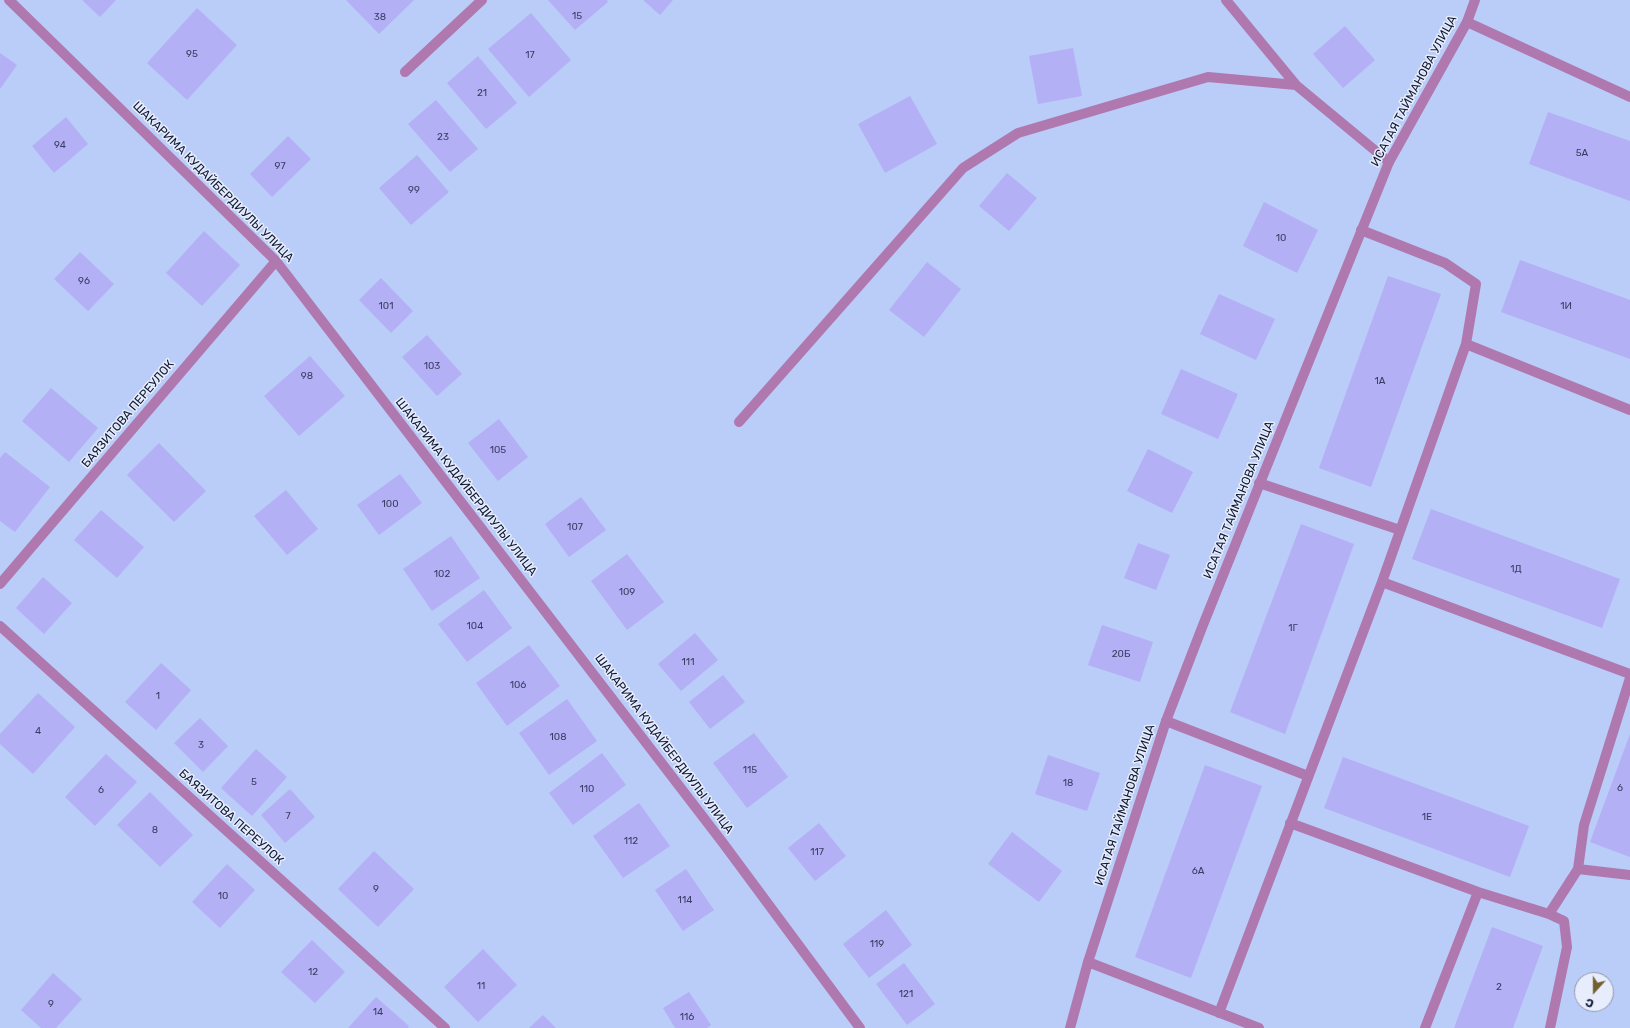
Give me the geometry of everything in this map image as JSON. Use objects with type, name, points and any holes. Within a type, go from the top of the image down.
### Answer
[{"type":"street","name":"ШАКАРИМА КУДАЙБЕРДИУЛЫ УЛИЦА","points":[[9,0],[276,261],[723,843],[860,1028]]},
{"type":"street","points":[[405,72],[482,0]]},
{"type":"street","points":[[1226,0],[1296,85],[1389,162]]},
{"type":"street","name":"ИСАТАЯ ТАЙМАНОВА УЛИЦА","points":[[1070,1028],[1088,962],[1166,721],[1389,162],[1467,22],[1474,0]]},
{"type":"street","points":[[1467,22],[1630,97]]},
{"type":"street","points":[[740,422],[963,168],[1018,133],[1208,77],[1296,85]]},
{"type":"street","points":[[1219,1012],[1382,582],[1466,344],[1476,284],[1445,262],[1361,230]]},
{"type":"street","name":"БАЯЗИТОВА ПЕРЕУЛОК","points":[[0,584],[276,261]]},
{"type":"street","points":[[1466,344],[1630,410]]},
{"type":"street","points":[[1260,483],[1400,530]]},
{"type":"street","points":[[1382,582],[1630,674]]},
{"type":"street","name":"БАЯЗИТОВА ПЕРЕУЛОК","points":[[0,626],[445,1028]]},
{"type":"street","points":[[1549,914],[1578,870],[1584,825],[1630,678]]},
{"type":"street","points":[[1166,721],[1308,776]]},
{"type":"street","points":[[1290,823],[1478,892],[1549,914],[1564,921],[1567,947],[1550,1028]]},
{"type":"street","points":[[1578,870],[1630,875]]},
{"type":"street","points":[[1425,1028],[1478,892]]},
{"type":"street","points":[[1088,962],[1259,1028]]},
{"type":"building","points":[[82,0],[116,0],[100,17]]},
{"type":"building","points":[[346,0],[414,0],[379,34]]},
{"type":"building","points":[[548,0],[607,0],[608,2],[575,30]]},
{"type":"building","points":[[643,0],[673,0],[660,15]]},
{"type":"building","points":[[197,8],[237,45],[187,100],[147,63]]},
{"type":"building","points":[[531,13],[571,60],[529,97],[488,49]]},
{"type":"building","points":[[1345,26],[1375,60],[1343,88],[1313,54]]},
{"type":"building","points":[[1073,48],[1082,96],[1038,104],[1029,56]]},
{"type":"building","points":[[0,53],[17,65],[0,89]]},
{"type":"building","points":[[478,56],[517,103],[486,129],[447,83]]},
{"type":"building","points":[[910,96],[937,144],[885,173],[858,124]]},
{"type":"building","points":[[436,100],[478,149],[450,172],[408,124]]},
{"type":"building","points":[[1548,112],[1630,141],[1630,201],[1529,164]]},
{"type":"building","points":[[66,117],[88,144],[54,173],[32,146]]},
{"type":"building","points":[[288,136],[311,159],[272,197],[250,174]]},
{"type":"building","points":[[417,155],[449,192],[411,225],[379,188]]},
{"type":"building","points":[[1007,173],[1037,198],[1009,231],[979,206]]},
{"type":"building","points":[[1264,202],[1318,230],[1297,273],[1243,246]]},
{"type":"building","points":[[204,231],[240,265],[202,306],[166,273]]},
{"type":"building","points":[[80,252],[114,284],[88,311],[54,279]]},
{"type":"building","points":[[1520,260],[1630,300],[1630,359],[1501,312]]},
{"type":"building","points":[[927,262],[961,289],[924,337],[889,310]]},
{"type":"building","points":[[1388,276],[1441,294],[1371,487],[1319,468]]},
{"type":"building","points":[[381,278],[413,311],[391,333],[359,300]]},
{"type":"building","points":[[1219,294],[1275,319],[1256,360],[1200,334]]},
{"type":"building","points":[[427,335],[462,374],[437,396],[402,357]]},
{"type":"building","points":[[310,356],[345,396],[299,436],[264,396]]},
{"type":"building","points":[[1181,369],[1238,394],[1218,439],[1161,414]]},
{"type":"building","points":[[51,388],[98,428],[69,462],[22,421]]},
{"type":"building","points":[[499,419],[528,457],[498,481],[468,443]]},
{"type":"building","points":[[159,443],[206,491],[174,522],[127,475]]},
{"type":"building","points":[[1148,449],[1193,472],[1172,513],[1127,491]]},
{"type":"building","points":[[5,452],[50,487],[15,532],[0,521],[0,458]]},
{"type":"building","points":[[400,474],[422,503],[379,535],[357,505]]},
{"type":"building","points":[[286,490],[318,529],[287,555],[254,516]]},
{"type":"building","points":[[581,497],[606,530],[569,557],[545,524]]},
{"type":"building","points":[[1431,509],[1620,579],[1602,628],[1412,559]]},
{"type":"building","points":[[101,510],[144,547],[117,578],[74,540]]},
{"type":"building","points":[[1301,524],[1354,544],[1285,734],[1230,712]]},
{"type":"building","points":[[451,536],[480,578],[432,611],[403,569]]},
{"type":"building","points":[[1138,543],[1170,555],[1156,590],[1124,578]]},
{"type":"building","points":[[627,554],[664,602],[627,630],[591,581]]},
{"type":"building","points":[[43,577],[72,603],[44,634],[16,608]]},
{"type":"building","points":[[484,590],[512,628],[467,662],[438,624]]},
{"type":"building","points":[[1102,625],[1153,642],[1140,682],[1088,665]]},
{"type":"building","points":[[695,633],[718,660],[681,691],[658,664]]},
{"type":"building","points":[[529,645],[560,686],[507,726],[476,683]]},
{"type":"building","points":[[161,663],[191,690],[156,730],[125,702]]},
{"type":"building","points":[[723,675],[745,702],[710,729],[689,702]]},
{"type":"building","points":[[38,693],[75,727],[33,774],[0,744],[0,734]]},
{"type":"building","points":[[567,699],[597,741],[549,775],[519,733]]},
{"type":"building","points":[[200,718],[228,746],[203,772],[174,743]]},
{"type":"building","points":[[754,733],[788,777],[747,808],[713,763]]},
{"type":"building","points":[[1630,734],[1630,857],[1590,842]]},
{"type":"building","points":[[256,749],[287,777],[252,816],[221,788]]},
{"type":"building","points":[[602,753],[626,785],[573,825],[549,793]]},
{"type":"building","points":[[106,754],[137,782],[95,826],[65,797]]},
{"type":"building","points":[[1048,755],[1100,773],[1087,811],[1035,794]]},
{"type":"building","points":[[1343,757],[1529,826],[1510,877],[1324,808]]},
{"type":"building","points":[[1205,765],[1262,786],[1191,978],[1135,957]]},
{"type":"building","points":[[290,789],[315,817],[285,843],[261,815]]},
{"type":"building","points":[[150,792],[193,835],[160,867],[117,825]]},
{"type":"building","points":[[639,803],[670,846],[623,878],[593,836]]},
{"type":"building","points":[[819,823],[846,856],[815,881],[788,848]]},
{"type":"building","points":[[1012,832],[1062,871],[1039,902],[988,864]]},
{"type":"building","points":[[374,851],[414,889],[378,927],[338,889]]},
{"type":"building","points":[[227,864],[255,890],[220,928],[192,902]]},
{"type":"building","points":[[686,869],[714,910],[683,931],[655,890]]},
{"type":"building","points":[[886,910],[912,945],[869,978],[843,944]]},
{"type":"building","points":[[1492,927],[1543,946],[1513,1028],[1454,1028]]},
{"type":"building","points":[[312,940],[345,972],[315,1003],[281,972]]},
{"type":"building","points":[[483,949],[517,985],[478,1022],[444,987]]},
{"type":"building","points":[[904,963],[935,1004],[907,1025],[876,984]]},
{"type":"building","points":[[53,973],[82,999],[56,1028],[41,1028],[21,1010]]},
{"type":"building","points":[[689,992],[711,1025],[707,1028],[675,1028],[663,1008]]},
{"type":"building","points":[[376,997],[409,1026],[408,1028],[348,1028]]},
{"type":"building","points":[[543,1015],[556,1028],[529,1028]]}]
